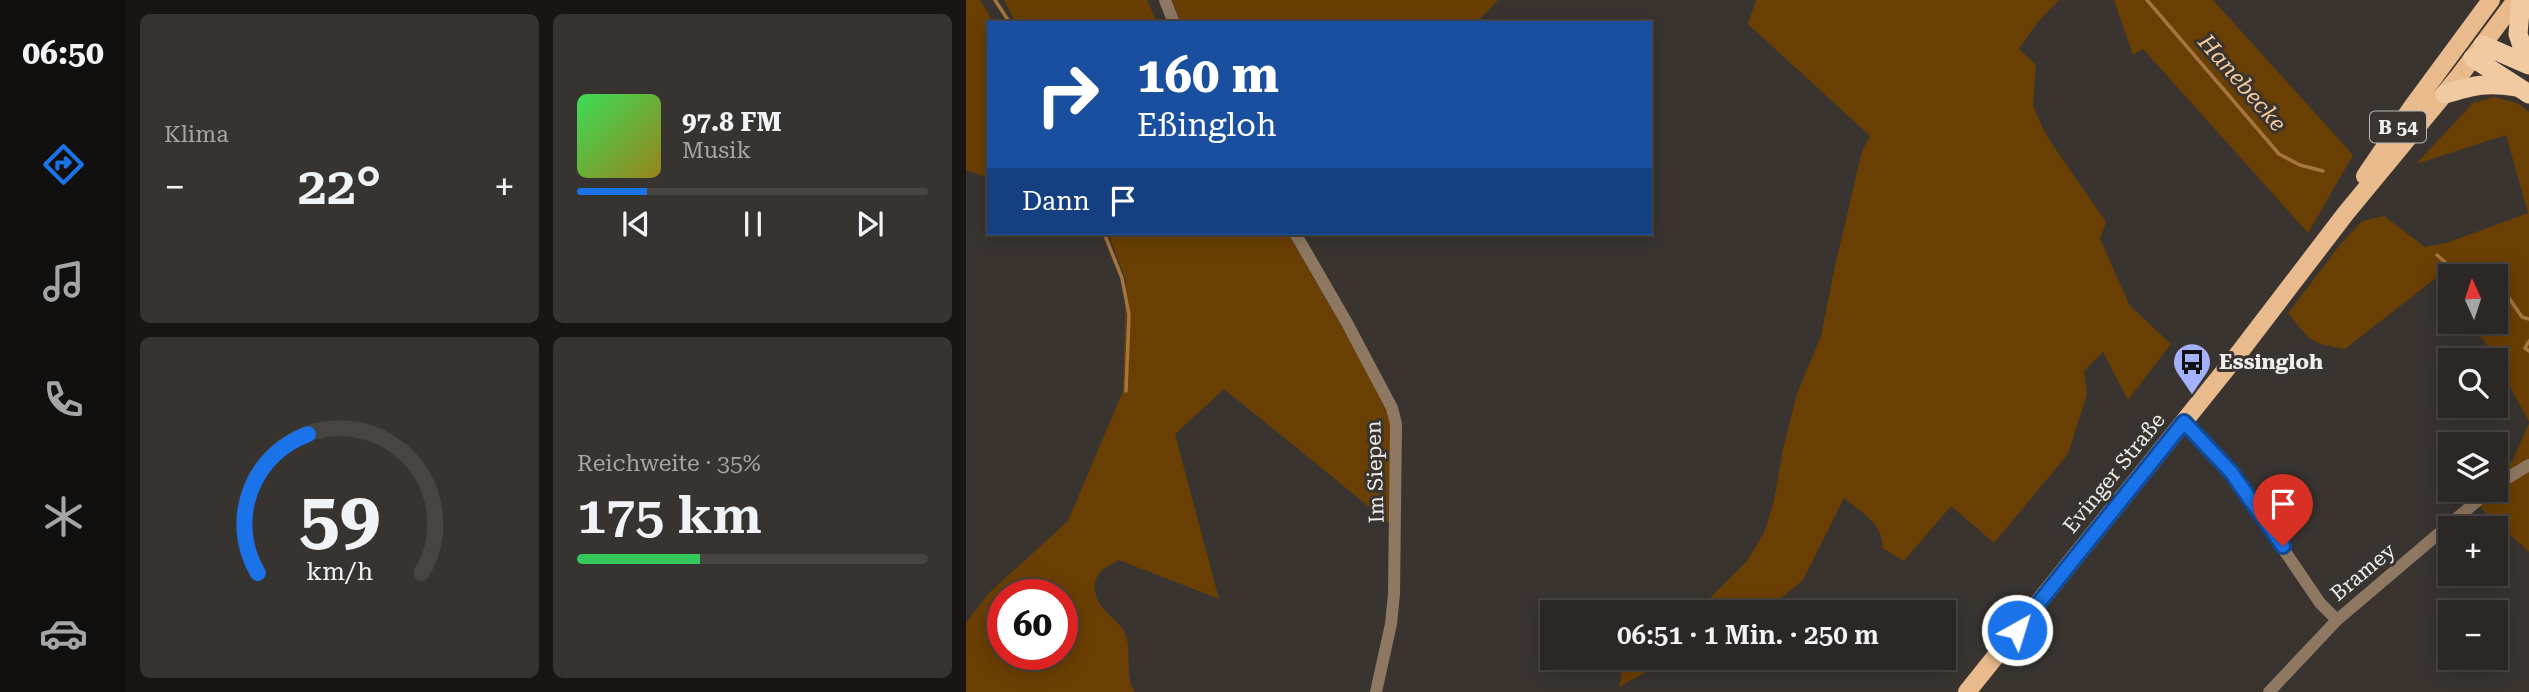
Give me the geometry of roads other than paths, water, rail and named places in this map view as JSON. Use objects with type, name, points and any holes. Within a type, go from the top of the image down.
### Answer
[{"type":"highway","points":[[2519,0],[2518,34],[2528,65]]},
{"type":"highway","points":[[2471,43],[2528,65]]},
{"type":"highway","points":[[2471,43],[2523,90]]},
{"type":"highway","points":[[2445,94],[2491,83],[2523,90]]},
{"type":"main road","name":"B 54","points":[[2346,214],[2445,94],[2491,0]]},
{"type":"main road","name":"B 54","points":[[2346,214],[2369,169],[2471,43],[2519,0]]},
{"type":"main road","name":"Evinger Straße","points":[[1967,692],[2184,422],[2346,214]]},
{"type":"street","points":[[1165,0],[1173,21]]},
{"type":"street","name":"Im Siepen","points":[[1296,235],[1392,408],[1396,424],[1394,594],[1391,624],[1377,692]]},
{"type":"street","points":[[2184,422],[2231,472],[2320,603],[2337,620]]},
{"type":"street","points":[[2508,478],[2529,466]]},
{"type":"street","name":"Bramey","points":[[2269,692],[2337,620],[2476,502]]},
{"type":"waterway","points":[[995,0],[1009,21]]},
{"type":"waterway","name":"Hanebecke","points":[[2147,0],[2279,154],[2300,165],[2323,171]]},
{"type":"waterway","points":[[1105,235],[1122,278],[1129,315],[1126,391]]},
{"type":"waterway","name":"Hanebecke","points":[[2437,255],[2447,264]]},
{"type":"waterway","name":"Hanebecke","points":[[2508,296],[2522,317],[2529,319]]},
{"type":"waterway","name":"Hanebecke","points":[[2529,341],[2525,348],[2529,351]]},
{"type":"place","name":"Essingloh","points":[[2192,396]]}]
